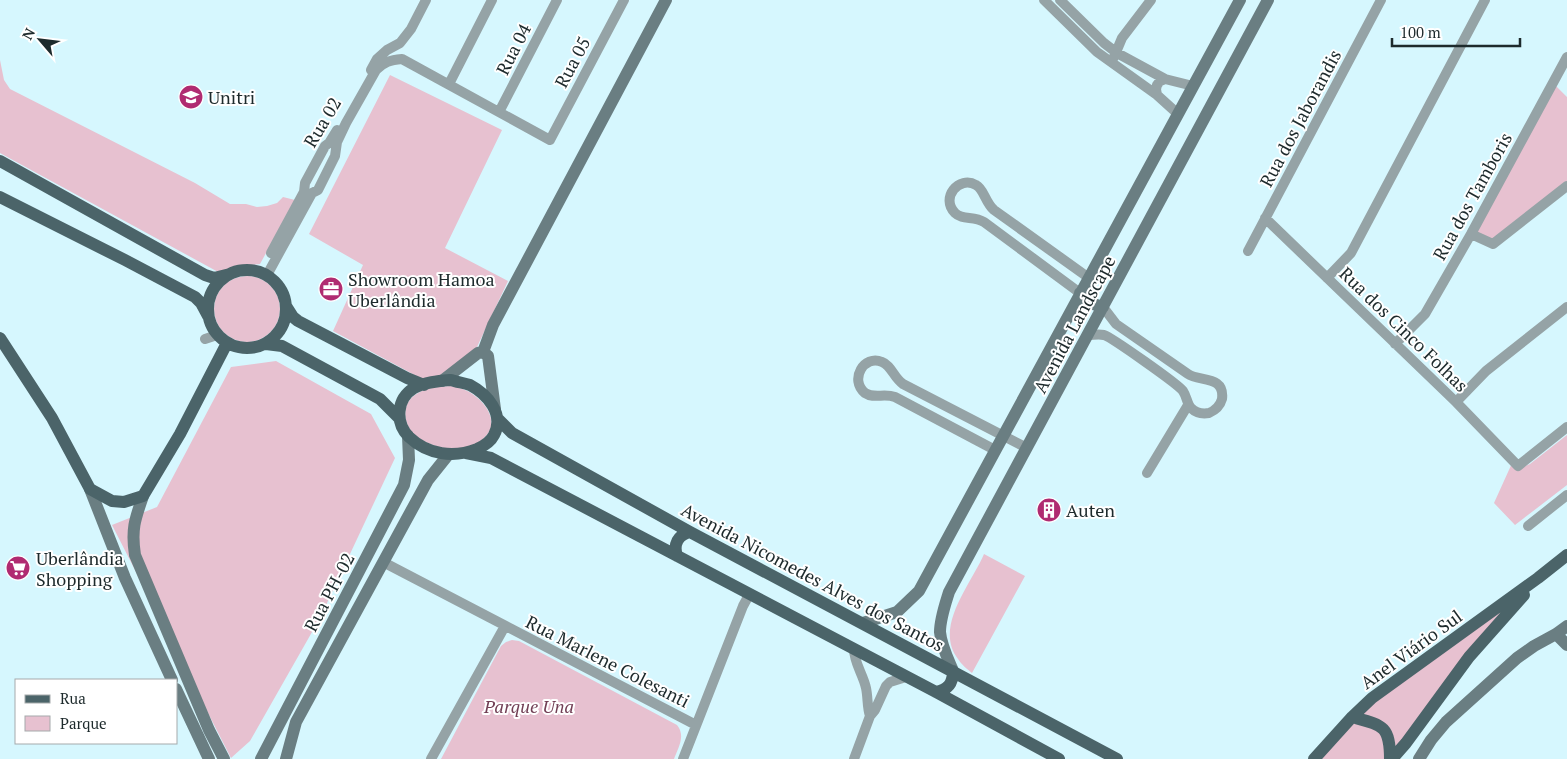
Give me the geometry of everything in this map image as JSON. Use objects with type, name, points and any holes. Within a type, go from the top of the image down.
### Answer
[{"type":"main road","points":[[0,161],[205,275],[214,278],[230,274]]},
{"type":"main road","points":[[0,197],[194,297],[201,303],[217,339],[236,347],[246,349],[257,348],[275,338],[285,320],[286,306],[282,290],[275,281],[264,274],[251,270],[240,270],[221,279],[214,287],[208,307],[209,318]]},
{"type":"main road","points":[[286,306],[298,321],[424,385]]},
{"type":"main road","points":[[0,338],[52,418],[90,489],[112,501],[124,502],[143,496],[180,434],[217,339]]},
{"type":"main road","points":[[266,344],[282,346],[380,400],[398,418],[408,436],[414,442],[430,451],[448,455],[466,453],[489,442],[497,426],[496,413],[484,394],[469,385],[451,380],[433,381],[408,393],[402,401],[398,418]]},
{"type":"main road","name":"Avenida Nicomedes Alves dos Santos","points":[[496,413],[512,433],[690,532],[1117,759]]},
{"type":"main road","points":[[466,453],[491,458],[936,692],[1059,759]]},
{"type":"main road","points":[[676,556],[676,541],[684,534],[690,532]]},
{"type":"main road","name":"Anel Viário Sul","points":[[1314,759],[1372,698],[1567,555]]},
{"type":"main road","name":"Anel Viário Sul","points":[[1391,759],[1406,744],[1469,657],[1538,578]]},
{"type":"main road","points":[[936,692],[947,688],[951,683],[953,671]]},
{"type":"main road","points":[[1352,717],[1371,722],[1384,729],[1390,743],[1391,759]]},
{"type":"street","name":"Rua 02","points":[[264,274],[304,192],[305,183],[325,146],[329,143],[377,59],[387,50],[400,43],[411,29],[426,0]]},
{"type":"street","points":[[449,84],[492,0]]},
{"type":"street","name":"Rua 04","points":[[499,112],[557,0]]},
{"type":"street","name":"Rua 05","points":[[499,112],[550,140],[624,0]]},
{"type":"street","points":[[483,352],[492,325],[666,0]]},
{"type":"street","points":[[1044,0],[1097,52],[1157,95],[1178,114]]},
{"type":"street","points":[[1060,0],[1104,43],[1117,53],[1165,79],[1193,86]]},
{"type":"street","points":[[1110,62],[1117,53],[1122,38],[1151,0]]},
{"type":"street","name":"Avenida Landscape","points":[[863,623],[897,612],[918,591],[1240,0]]},
{"type":"street","name":"Avenida Landscape","points":[[953,671],[940,632],[949,592],[1268,0]]},
{"type":"street","name":"Rua dos Jaborandis","points":[[1248,251],[1382,0]]},
{"type":"street","points":[[1327,278],[1351,253],[1485,0]]},
{"type":"street","points":[[396,60],[400,43]]},
{"type":"street","points":[[387,50],[396,60],[449,84],[499,112]]},
{"type":"street","name":"Rua dos Tamboris","points":[[1396,344],[1425,314],[1567,57]]},
{"type":"street","points":[[264,274],[312,193],[318,190],[336,156],[337,142],[343,129],[376,70],[383,63],[396,60]]},
{"type":"street","points":[[1157,95],[1156,89],[1160,81],[1165,79]]},
{"type":"street","points":[[1088,335],[1104,335],[1178,386],[1187,398],[1188,405],[1192,410],[1203,414],[1215,410],[1222,400],[1220,388],[1212,380],[1193,378],[1116,324],[1103,306],[1090,303],[1041,263],[984,222],[978,218],[960,216],[955,213],[950,202],[952,190],[962,183],[968,182],[979,186],[988,205],[1089,278]]},
{"type":"street","points":[[1470,234],[1493,244],[1567,186]]},
{"type":"street","name":"Rua dos Cinco Folhas","points":[[1265,218],[1456,402],[1518,466],[1567,427]]},
{"type":"street","points":[[1041,263],[1050,250]]},
{"type":"street","points":[[1456,402],[1486,371],[1567,307]]},
{"type":"street","points":[[1140,359],[1149,347]]},
{"type":"street","points":[[442,381],[478,353],[483,352]]},
{"type":"street","points":[[483,352],[488,356],[496,413]]},
{"type":"street","points":[[995,450],[895,397],[883,394],[871,396],[865,393],[858,383],[860,371],[868,362],[880,361],[890,368],[903,384],[1027,448]]},
{"type":"street","points":[[1146,473],[1188,405]]},
{"type":"street","points":[[956,430],[963,415]]},
{"type":"street","name":"Rua PH-02","points":[[260,759],[404,485],[409,460],[408,436]]},
{"type":"street","name":"Rua PH-02","points":[[286,759],[296,722],[428,480],[448,455]]},
{"type":"street","points":[[90,489],[126,578],[172,679]]},
{"type":"street","points":[[1528,526],[1567,495]]},
{"type":"street","points":[[143,496],[136,518],[132,541],[135,555],[209,730],[224,759]]},
{"type":"street","name":"Rua Marlene Colesanti","points":[[383,562],[696,725]]},
{"type":"street","points":[[683,759],[749,595]]},
{"type":"street","points":[[143,615],[158,608]]},
{"type":"street","points":[[431,759],[505,626]]},
{"type":"street","points":[[1419,759],[1431,740],[1446,722],[1496,677],[1534,646],[1567,626]]},
{"type":"street","points":[[1556,634],[1567,645]]},
{"type":"street","points":[[854,649],[854,660],[861,672],[866,688],[867,707],[870,716]]},
{"type":"street","points":[[854,759],[870,716],[875,710],[886,686],[890,682],[906,677]]},
{"type":"street","points":[[178,694],[208,759]]},
{"type":"green space","points":[[0,60],[4,80],[10,89],[195,183],[230,204],[246,204],[257,207],[277,203],[283,197],[295,200],[260,264],[232,267],[220,273],[0,153]]},
{"type":"green space","points":[[390,75],[502,130],[445,248],[508,281],[477,347],[442,375],[422,379],[333,331],[363,265],[309,234]]},
{"type":"green space","points":[[1553,83],[1567,97],[1567,186],[1493,244],[1471,234]]},
{"type":"green space","points":[[247,276],[259,279],[270,286],[277,297],[280,309],[277,321],[270,332],[259,339],[247,342],[235,339],[224,332],[217,321],[214,309],[217,297],[224,286],[235,279]]},
{"type":"green space","points":[[276,361],[371,414],[395,458],[320,618],[250,741],[231,758],[112,525],[157,507],[231,367]]},
{"type":"green space","points":[[451,386],[465,390],[478,398],[491,417],[490,431],[485,437],[469,447],[450,449],[422,440],[411,430],[406,419],[406,407],[412,397],[426,390]]},
{"type":"green space","points":[[1567,435],[1567,485],[1515,525],[1494,503],[1513,461],[1523,467],[1530,464]]},
{"type":"green space","points":[[984,554],[1025,576],[972,673],[958,659],[951,646],[950,633],[957,605]]},
{"type":"green space","points":[[1538,578],[1392,759],[1314,759],[1352,717]]},
{"type":"green space","name":"Parque Una","points":[[512,640],[519,641],[677,725],[680,729],[681,738],[674,759],[441,759],[501,646]]},
{"type":"place","name":"Unitri","points":[[191,97]]},
{"type":"place","name":"Showroom Hamoa Uberlândia","points":[[331,289]]},
{"type":"place","name":"Auten","points":[[1049,510]]},
{"type":"place","name":"Uberlândia Shopping","points":[[18,568]]}]
